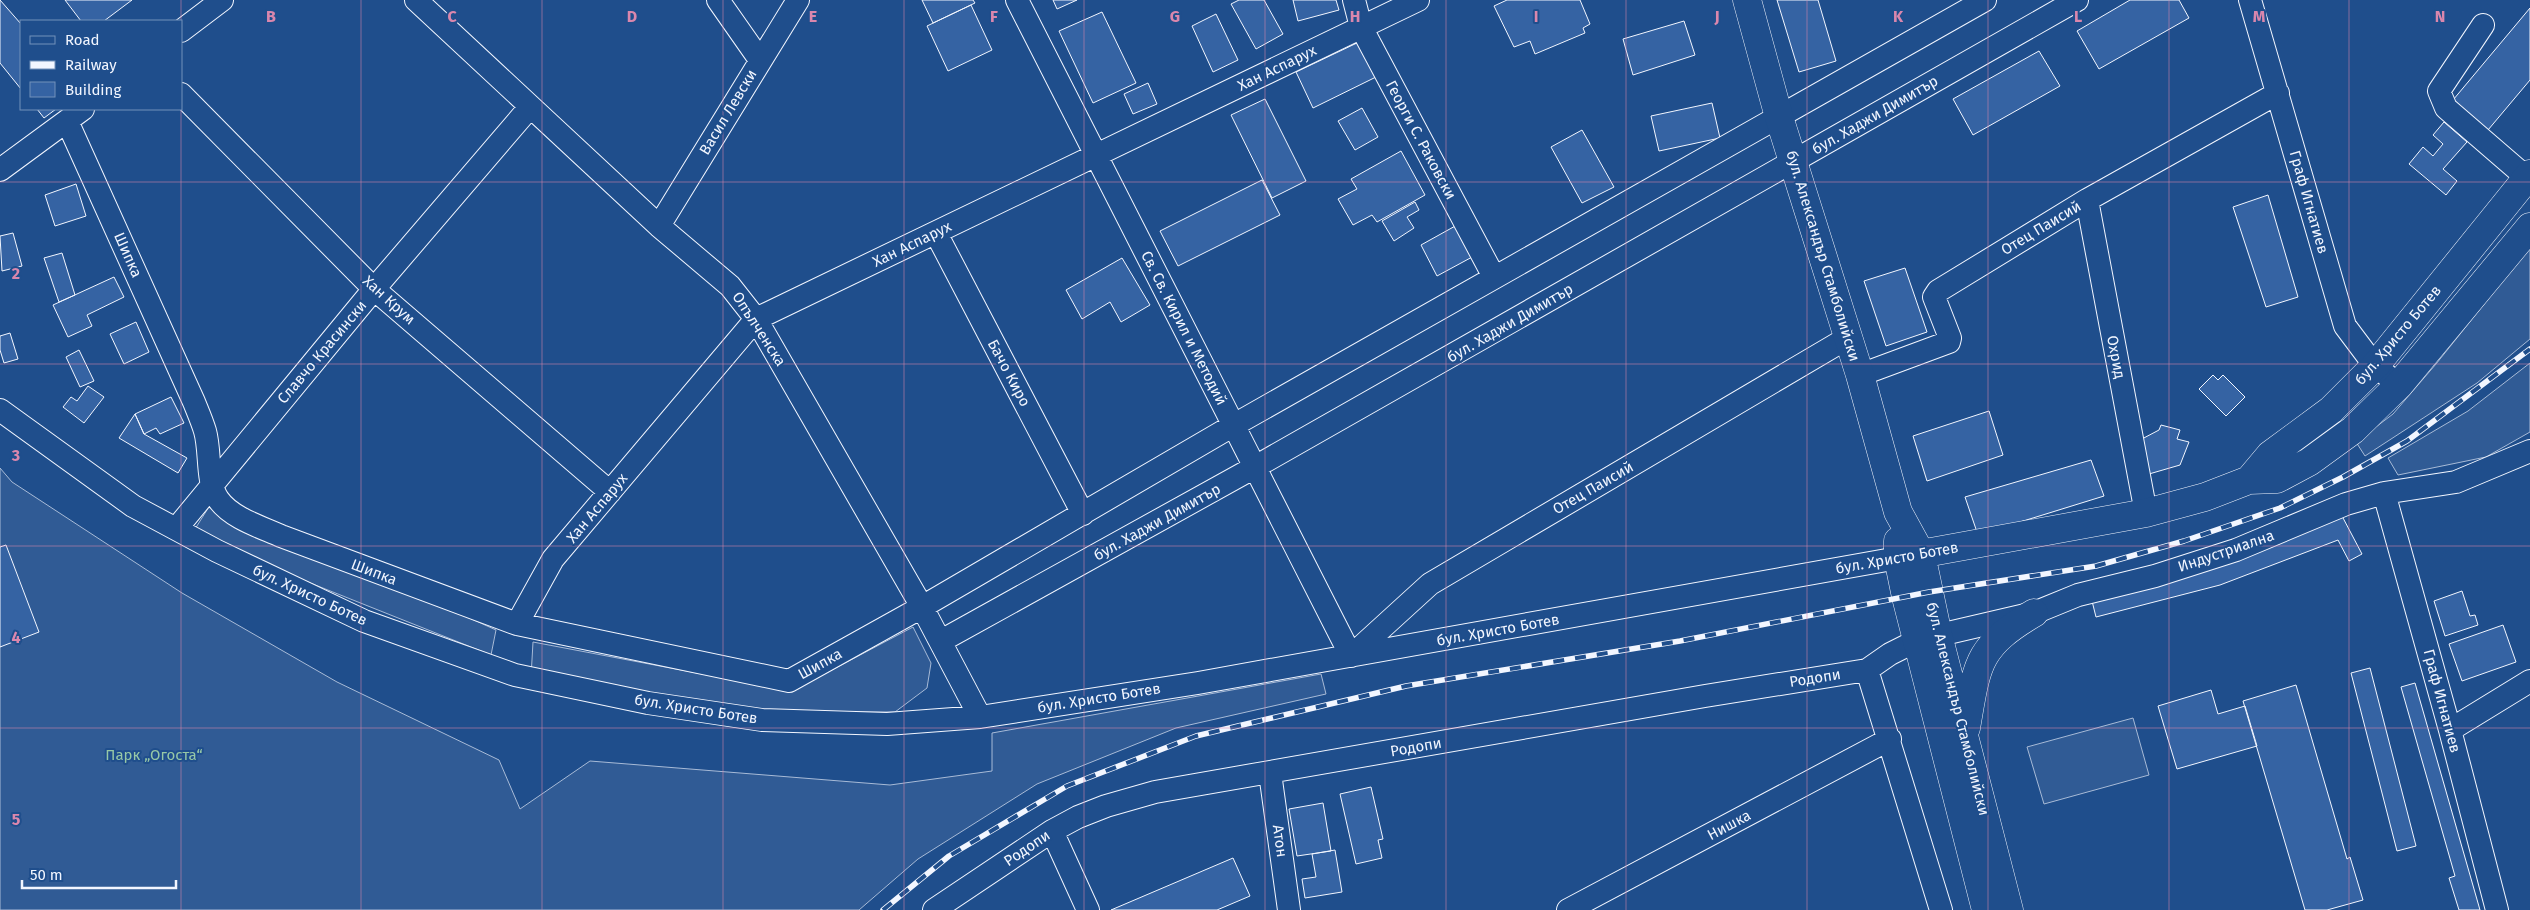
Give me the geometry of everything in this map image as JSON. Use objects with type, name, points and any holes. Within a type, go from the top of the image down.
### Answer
[{"type":"main road","name":"бул. Александър Стамболийски","points":[[1746,0],[1779,117],[1860,375],[1910,556],[1986,910]]},
{"type":"main road","name":"бул. Христо Ботев","points":[[2249,480],[2270,455],[2297,438],[2332,410],[2375,366],[2528,176]]},
{"type":"main road","name":"бул. Христо Ботев","points":[[1910,556],[2146,514],[2205,498],[2249,480],[2277,479],[2309,462],[2353,430],[2400,386],[2530,227]]},
{"type":"main road","points":[[1964,740],[1973,689],[1984,656],[2002,634],[2034,613]]},
{"type":"main road","name":"бул. Александър Стамболийски","points":[[1928,637],[1964,740],[2009,910]]},
{"type":"street","points":[[182,30],[222,0]]},
{"type":"street","name":"Опълченска","points":[[416,0],[659,226],[730,286],[756,319],[922,607],[980,717]]},
{"type":"street","points":[[718,0],[760,60]]},
{"type":"street","name":"Васил Левски","points":[[659,226],[798,0]]},
{"type":"street","name":"Св. Св. Кирил и Методий","points":[[1017,0],[1256,467],[1350,656]]},
{"type":"street","name":"Георги С. Раковски","points":[[1354,0],[1362,27],[1494,277]]},
{"type":"street","name":"Хан Аспарух","points":[[517,624],[553,560],[756,319],[1418,0]]},
{"type":"street","points":[[922,607],[1234,425],[1985,0]]},
{"type":"street","name":"бул. Хаджи Димитър","points":[[941,641],[1256,467],[2077,0]]},
{"type":"street","name":"Граф Игнатиев","points":[[2250,0],[2345,326],[2375,366],[2400,386]]},
{"type":"street","points":[[2483,25],[2439,91],[2441,100],[2446,108],[2528,176]]},
{"type":"street","name":"Отец Паисий","points":[[1860,375],[1946,345],[1950,338],[1934,297],[1935,293],[2086,200],[2278,94]]},
{"type":"street","name":"Хан Крум","points":[[182,95],[374,289],[610,492]]},
{"type":"street","name":"Славчо Красински","points":[[176,529],[374,289],[530,107]]},
{"type":"street","points":[[0,170],[75,115]]},
{"type":"street","name":"Шипка","points":[[75,115],[194,402],[205,432],[213,483],[218,499],[229,510],[253,524],[360,567],[517,624],[789,681],[922,607]]},
{"type":"street","name":"Охрид","points":[[2086,200],[2146,514]]},
{"type":"street","name":"Бачо Киро","points":[[936,233],[1083,514]]},
{"type":"street","name":"Отец Паисий","points":[[1350,656],[1430,584],[1849,338]]},
{"type":"street","name":"бул. Христо Ботев","points":[[0,410],[133,506],[216,551],[364,621],[515,675],[648,703],[762,720],[887,724],[980,717],[1350,656],[1910,556]]},
{"type":"street","name":"Индустриална","points":[[1928,637],[2034,613],[2078,595],[2155,576],[2236,550],[2346,504],[2384,493],[2456,482],[2530,451]]},
{"type":"street","name":"Граф Игнатиев","points":[[2384,493],[2450,730],[2497,910]]},
{"type":"street","name":"Родопи","points":[[934,910],[1052,831],[1078,817],[1106,806],[1155,792],[1695,697],[1867,670],[1890,654],[1928,637]]},
{"type":"street","points":[[1867,670],[1890,738],[1941,910]]},
{"type":"street","points":[[2450,730],[2530,681]]},
{"type":"street","name":"Нишка","points":[[1568,910],[1890,738]]},
{"type":"street","name":"Атон","points":[[1270,773],[1288,910]]},
{"type":"street","points":[[1052,831],[1085,909]]},
{"type":"shaded area","points":[[2530,247],[2530,339],[2477,383],[2365,456],[2356,442],[2393,414],[2436,364]]},
{"type":"shaded area","points":[[2530,363],[2530,432],[2486,457],[2398,475],[2388,458],[2468,411]]},
{"type":"shaded area","name":"Парк „Огоста“","points":[[0,468],[12,482],[182,593],[337,682],[499,760],[520,809],[590,761],[890,785],[992,771],[992,733],[1321,674],[1326,694],[1176,728],[1037,784],[918,859],[859,910],[0,910]]},
{"type":"shaded area","points":[[212,502],[496,630],[491,655],[245,557],[195,529]]},
{"type":"shaded area","points":[[913,627],[931,663],[927,688],[895,712],[765,712],[531,677],[533,642],[792,691]]},
{"type":"shaded area","points":[[2133,718],[2149,775],[2044,804],[2027,747]]},
{"type":"building","points":[[0,0],[20,23],[20,88],[0,63]]},
{"type":"building","points":[[65,0],[132,0],[105,20],[80,20]]},
{"type":"building","points":[[922,0],[973,0],[975,3],[933,23]]},
{"type":"building","points":[[1053,0],[1077,0],[1057,9]]},
{"type":"building","points":[[1239,0],[1264,0],[1283,34],[1256,49],[1231,4]]},
{"type":"building","points":[[1293,0],[1336,0],[1339,10],[1298,21]]},
{"type":"building","points":[[1507,0],[1580,0],[1590,24],[1583,28],[1585,33],[1535,54],[1530,41],[1514,47],[1494,6]]},
{"type":"building","points":[[1777,0],[1818,0],[1836,61],[1799,72]]},
{"type":"building","points":[[2130,0],[2179,0],[2189,18],[2099,69],[2077,31]]},
{"type":"building","points":[[971,5],[992,50],[948,71],[927,26]]},
{"type":"building","points":[[2530,8],[2530,80],[2488,130],[2453,100]]},
{"type":"building","points":[[1102,12],[1136,83],[1093,103],[1059,31]]},
{"type":"building","points":[[1216,14],[1238,60],[1213,72],[1192,26]]},
{"type":"building","points":[[1684,21],[1695,55],[1633,75],[1623,39]]},
{"type":"building","points":[[1359,42],[1376,77],[1313,108],[1296,72]]},
{"type":"building","points":[[2039,51],[2060,86],[1973,135],[1953,99]]},
{"type":"building","points":[[1148,83],[1157,104],[1133,114],[1124,94]]},
{"type":"building","points":[[1265,99],[1306,181],[1272,198],[1231,115]]},
{"type":"building","points":[[1712,103],[1720,138],[1659,151],[1651,116]]},
{"type":"building","points":[[1362,108],[1378,137],[1355,150],[1338,121]]},
{"type":"building","points":[[38,110],[55,110],[44,118]]},
{"type":"building","points":[[2444,122],[2467,142],[2443,169],[2457,181],[2446,195],[2409,164],[2423,147],[2433,156],[2443,144],[2433,135]]},
{"type":"building","points":[[1582,130],[1614,187],[1582,203],[1551,147]]},
{"type":"building","points":[[1401,151],[1425,195],[1377,222],[1372,215],[1353,225],[1338,199],[1357,189],[1351,179]]},
{"type":"building","points":[[1262,180],[1280,215],[1178,266],[1160,231]]},
{"type":"building","points":[[76,184],[86,216],[55,226],[45,195]]},
{"type":"building","points":[[2268,195],[2298,297],[2266,307],[2233,207]]},
{"type":"building","points":[[1415,202],[1419,210],[1407,217],[1414,228],[1394,241],[1382,221]]},
{"type":"building","points":[[1457,225],[1474,256],[1437,276],[1421,245]]},
{"type":"building","points":[[13,233],[22,266],[2,271],[0,236]]},
{"type":"building","points":[[62,253],[75,295],[59,302],[44,258]]},
{"type":"building","points":[[1122,258],[1150,305],[1121,322],[1110,302],[1082,319],[1066,290]]},
{"type":"building","points":[[1905,268],[1927,332],[1886,346],[1864,281]]},
{"type":"building","points":[[114,277],[124,297],[87,315],[92,326],[68,337],[53,305]]},
{"type":"building","points":[[136,322],[149,352],[124,364],[110,334]]},
{"type":"building","points":[[10,333],[18,359],[4,363],[0,350],[0,336]]},
{"type":"building","points":[[79,350],[94,381],[80,387],[66,357]]},
{"type":"building","points":[[2213,375],[2218,380],[2223,375],[2245,397],[2226,416],[2199,389]]},
{"type":"building","points":[[88,386],[104,397],[84,423],[63,407],[71,397],[77,401]]},
{"type":"building","points":[[171,397],[184,423],[160,434],[156,428],[144,434],[135,414]]},
{"type":"building","points":[[1989,411],[2003,455],[1927,481],[1913,436]]},
{"type":"building","points":[[135,414],[144,434],[187,458],[178,473],[119,438]]},
{"type":"building","points":[[2161,425],[2180,430],[2177,439],[2189,442],[2180,465],[2149,474],[2140,440],[2159,430]]},
{"type":"building","points":[[2091,460],[2104,496],[1978,535],[1965,497]]},
{"type":"building","points":[[2342,516],[2362,554],[2349,561],[2338,540],[2220,585],[2096,617],[2092,601]]},
{"type":"building","points":[[6,545],[39,632],[0,647],[0,547]]},
{"type":"building","points":[[2462,591],[2470,616],[2475,615],[2478,625],[2445,636],[2434,601]]},
{"type":"building","points":[[2503,625],[2516,662],[2462,681],[2449,644]]},
{"type":"building","points":[[2370,668],[2416,846],[2397,851],[2351,673]]},
{"type":"building","points":[[2415,683],[2480,910],[2459,910],[2449,878],[2455,876],[2401,687]]},
{"type":"building","points":[[2296,685],[2347,859],[2350,857],[2363,900],[2327,910],[2305,910],[2243,701]]},
{"type":"building","points":[[2211,690],[2218,714],[2245,706],[2257,746],[2177,769],[2158,706]]},
{"type":"building","points":[[1371,787],[1383,839],[1378,840],[1382,858],[1356,864],[1340,794]]},
{"type":"building","points":[[1323,803],[1331,851],[1297,856],[1289,809]]},
{"type":"building","points":[[1335,850],[1342,892],[1305,898],[1302,879],[1316,877],[1312,854]]},
{"type":"building","points":[[1233,858],[1250,896],[1217,910],[1111,910]]},
{"type":"railway","points":[[883,910],[949,856],[1067,786],[1196,736],[1406,686],[1680,641],[1929,592],[2096,566],[2184,541],[2280,508],[2343,477],[2407,441],[2530,349]]}]
